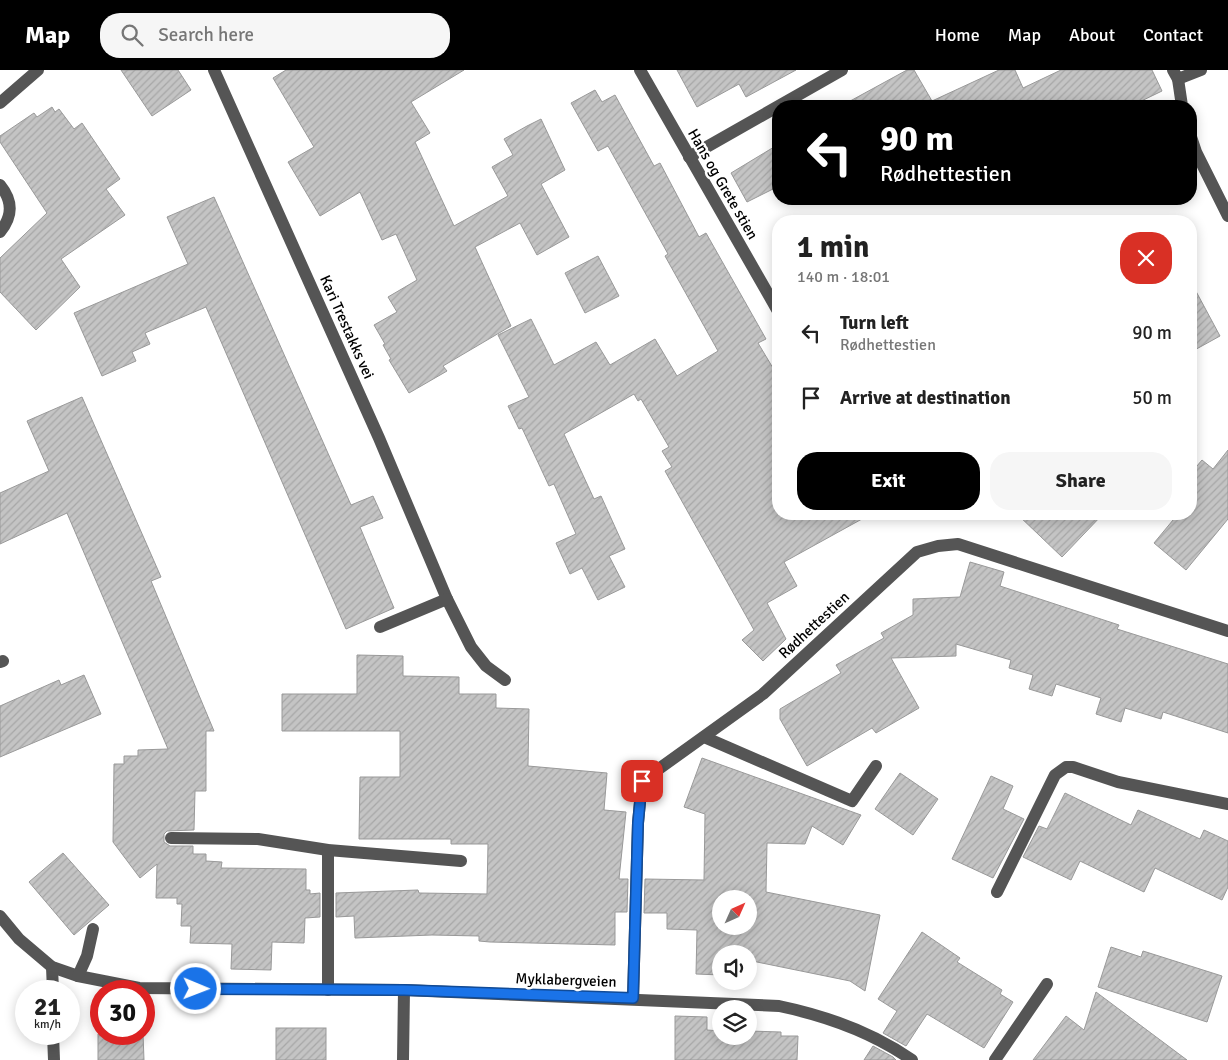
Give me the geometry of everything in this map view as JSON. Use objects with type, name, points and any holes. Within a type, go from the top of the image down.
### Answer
[{"type":"street","points":[[0,104],[38,70]]},
{"type":"street","name":"Kari Trestakks vei","points":[[214,70],[379,438],[448,599],[471,647],[486,666],[505,680]]},
{"type":"street","name":"Hans og Grete stien","points":[[640,70],[772,301]]},
{"type":"street","points":[[789,100],[842,70]]},
{"type":"street","points":[[1181,100],[1175,74],[1201,70]]},
{"type":"street","points":[[689,157],[772,110]]},
{"type":"street","points":[[1197,154],[1228,216]]},
{"type":"street","points":[[0,185],[8,196],[11,210],[6,225],[0,232]]},
{"type":"street","name":"Rødhettestien","points":[[633,998],[638,823],[642,781],[763,694],[917,552],[938,546],[958,544],[1228,631]]},
{"type":"street","points":[[380,627],[448,599]]},
{"type":"street","points":[[704,737],[852,802],[876,766]]},
{"type":"street","points":[[997,892],[1055,775],[1066,766],[1118,782],[1228,803]]},
{"type":"street","points":[[171,838],[258,839],[328,850],[461,861]]},
{"type":"street","points":[[328,850],[328,990]]},
{"type":"street","name":"Myklabergveien","points":[[0,916],[19,939],[52,967],[78,976],[139,988],[404,990],[633,998],[788,1008],[816,1014],[844,1024],[883,1042],[912,1060]]},
{"type":"street","points":[[78,976],[86,956],[93,929]]},
{"type":"street","points":[[52,967],[53,980]]},
{"type":"street","points":[[995,1060],[1047,984]]},
{"type":"street","points":[[403,1060],[404,990]]},
{"type":"street","points":[[53,1045],[54,1060]]},
{"type":"building","points":[[121,70],[178,70],[191,90],[152,116]]},
{"type":"building","points":[[286,70],[464,70],[411,102],[430,133],[415,142],[454,226],[508,196],[492,167],[513,155],[504,139],[527,126],[541,119],[565,170],[541,184],[569,237],[537,255],[520,223],[475,247],[511,326],[443,366],[447,371],[409,393],[389,360],[391,359],[383,345],[385,344],[374,325],[397,312],[388,297],[417,280],[396,234],[382,240],[360,192],[320,216],[288,162],[314,147],[273,78]]},
{"type":"building","points":[[677,70],[796,70],[746,97],[739,84],[697,107]]},
{"type":"building","points":[[907,70],[914,70],[931,100],[852,100]]},
{"type":"building","points":[[999,70],[1015,70],[1023,88],[1061,70],[1152,70],[1162,91],[1143,100],[934,100]]},
{"type":"building","points":[[595,90],[602,102],[615,95],[654,166],[660,163],[699,237],[706,233],[766,339],[758,343],[772,366],[772,520],[860,520],[784,562],[797,586],[767,603],[786,639],[763,661],[742,640],[754,630],[665,471],[672,467],[662,451],[669,447],[641,399],[638,401],[634,394],[564,434],[594,499],[601,496],[625,549],[609,556],[625,587],[598,600],[582,568],[570,574],[556,543],[576,534],[554,484],[549,486],[522,428],[519,429],[508,406],[529,397],[498,335],[531,319],[554,365],[596,342],[610,365],[655,339],[677,376],[718,351],[665,256],[668,254],[608,146],[598,151],[571,103]]},
{"type":"building","points":[[52,107],[55,112],[59,109],[74,129],[82,123],[120,179],[106,189],[125,215],[61,259],[80,287],[36,330],[0,292],[0,258],[47,213],[0,142],[0,136],[34,113],[37,117]]},
{"type":"building","points":[[772,148],[772,190],[747,202],[731,173]]},
{"type":"building","points":[[214,197],[351,505],[373,496],[383,518],[360,527],[394,608],[346,629],[206,307],[145,333],[150,344],[132,352],[136,361],[102,376],[74,313],[188,264],[167,217]]},
{"type":"building","points":[[598,256],[619,296],[585,313],[565,273]]},
{"type":"building","points":[[1197,293],[1220,336],[1197,349]]},
{"type":"building","points":[[82,397],[161,577],[151,581],[214,731],[206,731],[206,791],[195,791],[194,830],[167,831],[164,834],[164,842],[170,846],[193,846],[193,854],[206,854],[206,861],[222,862],[221,868],[306,869],[306,890],[310,890],[310,894],[320,893],[320,917],[305,918],[304,943],[272,942],[271,970],[231,969],[232,944],[190,943],[191,926],[181,926],[182,904],[177,904],[177,898],[156,898],[157,864],[140,878],[113,842],[114,764],[124,764],[124,756],[138,756],[138,750],[168,749],[67,513],[0,544],[0,493],[49,471],[27,421]]},
{"type":"building","points":[[1228,450],[1228,519],[1186,570],[1154,543],[1173,520],[1197,520],[1197,466],[1202,460],[1213,469]]},
{"type":"building","points":[[1023,520],[1097,520],[1062,557]]},
{"type":"building","points":[[970,562],[1004,572],[1000,586],[1119,625],[1117,629],[1228,664],[1228,733],[1163,712],[1161,719],[1125,708],[1121,722],[1096,714],[1101,698],[1056,684],[1052,696],[1029,689],[1033,675],[1009,668],[1011,660],[956,644],[956,656],[891,658],[919,708],[876,733],[872,728],[807,766],[780,719],[780,709],[841,673],[836,665],[884,638],[881,633],[913,615],[913,599],[960,597]]},
{"type":"building","points":[[357,655],[403,656],[403,676],[459,677],[459,694],[496,694],[496,708],[529,709],[528,766],[607,773],[604,810],[626,812],[619,879],[628,879],[627,912],[615,912],[615,945],[490,942],[479,941],[479,936],[432,935],[355,938],[354,916],[336,917],[336,893],[418,890],[419,893],[487,894],[488,844],[451,844],[451,839],[359,839],[360,777],[400,777],[400,731],[282,731],[282,694],[357,694]]},
{"type":"building","points":[[84,675],[101,714],[0,757],[0,706],[59,680],[61,685]]},
{"type":"building","points":[[702,758],[861,815],[843,845],[812,826],[805,844],[767,843],[766,892],[880,915],[865,991],[850,981],[757,962],[757,945],[712,945],[712,975],[696,974],[697,930],[667,929],[667,913],[644,913],[645,879],[704,880],[705,814],[684,807]]},
{"type":"building","points":[[900,773],[938,799],[913,835],[875,809]]},
{"type":"building","points":[[991,776],[1013,786],[1003,809],[1024,819],[993,878],[952,859]]},
{"type":"building","points":[[1065,793],[1131,825],[1138,810],[1200,839],[1204,830],[1228,841],[1228,887],[1222,900],[1155,868],[1144,892],[1080,861],[1071,880],[1023,857],[1039,826],[1047,829]]},
{"type":"building","points":[[63,853],[109,905],[74,935],[29,882]]},
{"type":"building","points":[[922,932],[960,958],[957,962],[1002,990],[1000,994],[1013,1002],[984,1048],[927,1014],[906,1046],[883,1033],[897,1011],[878,999]]},
{"type":"building","points":[[1111,947],[1141,957],[1143,951],[1222,976],[1207,1022],[1098,987]]},
{"type":"building","points":[[1096,992],[1187,1060],[1033,1060],[1066,1016],[1084,1030]]},
{"type":"building","points":[[675,1016],[707,1017],[707,1030],[712,1030],[712,1045],[757,1045],[757,1031],[781,1032],[781,1036],[798,1036],[797,1060],[675,1060]]},
{"type":"building","points":[[276,1028],[326,1028],[326,1060],[276,1060]]},
{"type":"building","points":[[98,1045],[143,1045],[144,1060],[98,1060]]},
{"type":"building","points":[[873,1046],[893,1057],[896,1060],[864,1060]]},
{"type":"route","points":[[196,989],[404,990],[633,998],[638,823],[642,781]]}]
